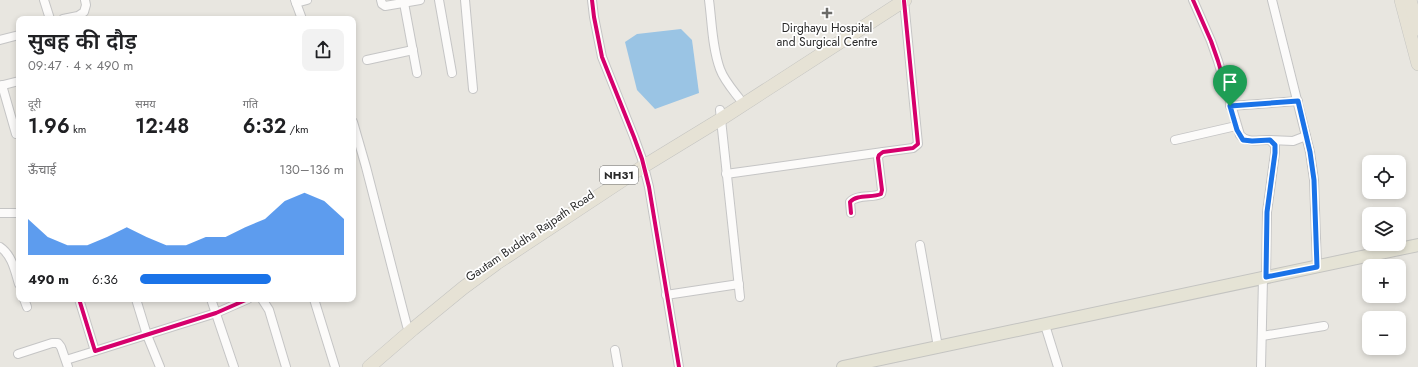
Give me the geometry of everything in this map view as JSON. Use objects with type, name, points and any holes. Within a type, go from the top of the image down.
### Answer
[{"type":"highway","name":"Gautam Buddha Rajpath Road","points":[[368,365],[407,326],[479,268],[515,243],[720,114],[738,98],[890,0]]},
{"type":"highway","name":"NH31","points":[[720,114],[904,0]]},
{"type":"highway","points":[[1401,0],[1418,64]]},
{"type":"highway","points":[[1410,0],[1418,29]]},
{"type":"highway","name":"NH31","points":[[368,365],[463,288],[497,263],[643,163]]},
{"type":"main road","points":[[843,367],[1418,245]]},
{"type":"street","points":[[44,0],[49,16]]},
{"type":"street","points":[[78,16],[84,12],[86,5],[85,0]]},
{"type":"street","points":[[301,16],[296,1],[307,0]]},
{"type":"street","points":[[381,0],[382,4],[385,6],[420,0]]},
{"type":"street","points":[[439,0],[452,73]]},
{"type":"street","points":[[465,0],[473,90]]},
{"type":"street","points":[[592,0],[602,57],[643,163],[649,187],[679,367]]},
{"type":"street","points":[[709,0],[714,40],[720,70],[738,98]]},
{"type":"street","points":[[726,174],[913,148],[918,144],[904,0]]},
{"type":"street","points":[[1193,0],[1211,40],[1236,126],[1243,140],[1293,141],[1306,136]]},
{"type":"street","points":[[1272,0],[1298,101],[1314,180],[1317,267]]},
{"type":"street","points":[[404,3],[417,73]]},
{"type":"street","points":[[0,40],[16,36]]},
{"type":"street","points":[[367,60],[413,50]]},
{"type":"street","points":[[16,82],[1,86],[16,134]]},
{"type":"street","points":[[1230,106],[1298,101]]},
{"type":"street","points":[[720,114],[740,297]]},
{"type":"street","points":[[1175,140],[1236,126]]},
{"type":"street","points":[[356,132],[407,326]]},
{"type":"street","points":[[1261,367],[1267,207],[1275,153],[1275,145],[1270,140]]},
{"type":"street","points":[[851,213],[850,202],[852,200],[881,194],[882,190],[878,158],[883,152]]},
{"type":"street","points":[[0,213],[16,213]]},
{"type":"street","points":[[920,245],[938,348]]},
{"type":"street","points":[[0,247],[5,250],[10,258],[16,275]]},
{"type":"street","points":[[666,295],[739,284]]},
{"type":"street","points":[[80,302],[95,351]]},
{"type":"street","points":[[137,302],[147,335],[160,367]]},
{"type":"street","points":[[212,302],[234,367]]},
{"type":"street","points":[[18,354],[55,343],[60,344],[67,364],[95,351],[216,313],[241,302]]},
{"type":"street","points":[[264,302],[269,310],[286,367]]},
{"type":"street","points":[[315,302],[335,367]]},
{"type":"street","points":[[1045,325],[1058,367]]},
{"type":"street","points":[[1262,336],[1324,326]]},
{"type":"street","points":[[615,350],[618,367]]},
{"type":"water","points":[[681,29],[692,40],[699,93],[655,109],[637,90],[625,42],[637,34]]},
{"type":"cycle path","points":[[592,0],[602,57],[642,159],[649,187],[679,367]]},
{"type":"cycle path","points":[[1193,0],[1218,61],[1240,135],[1243,138],[1250,140],[1270,140],[1275,145],[1267,212],[1266,277]]},
{"type":"cycle path","points":[[851,213],[850,202],[853,200],[861,197],[881,194],[882,190],[878,158],[879,155],[883,152],[913,148],[918,144],[904,1]]},
{"type":"cycle path","points":[[80,302],[95,351],[216,313],[241,302]]},
{"type":"place","name":"Dirghayu Hospital and Surgical Centre","points":[[827,13]]},
{"type":"route","points":[[1298,101],[1310,152],[1314,180],[1316,203],[1317,267],[1266,277],[1267,212],[1275,145],[1270,140],[1243,140],[1237,130],[1230,106],[1298,101]]}]
